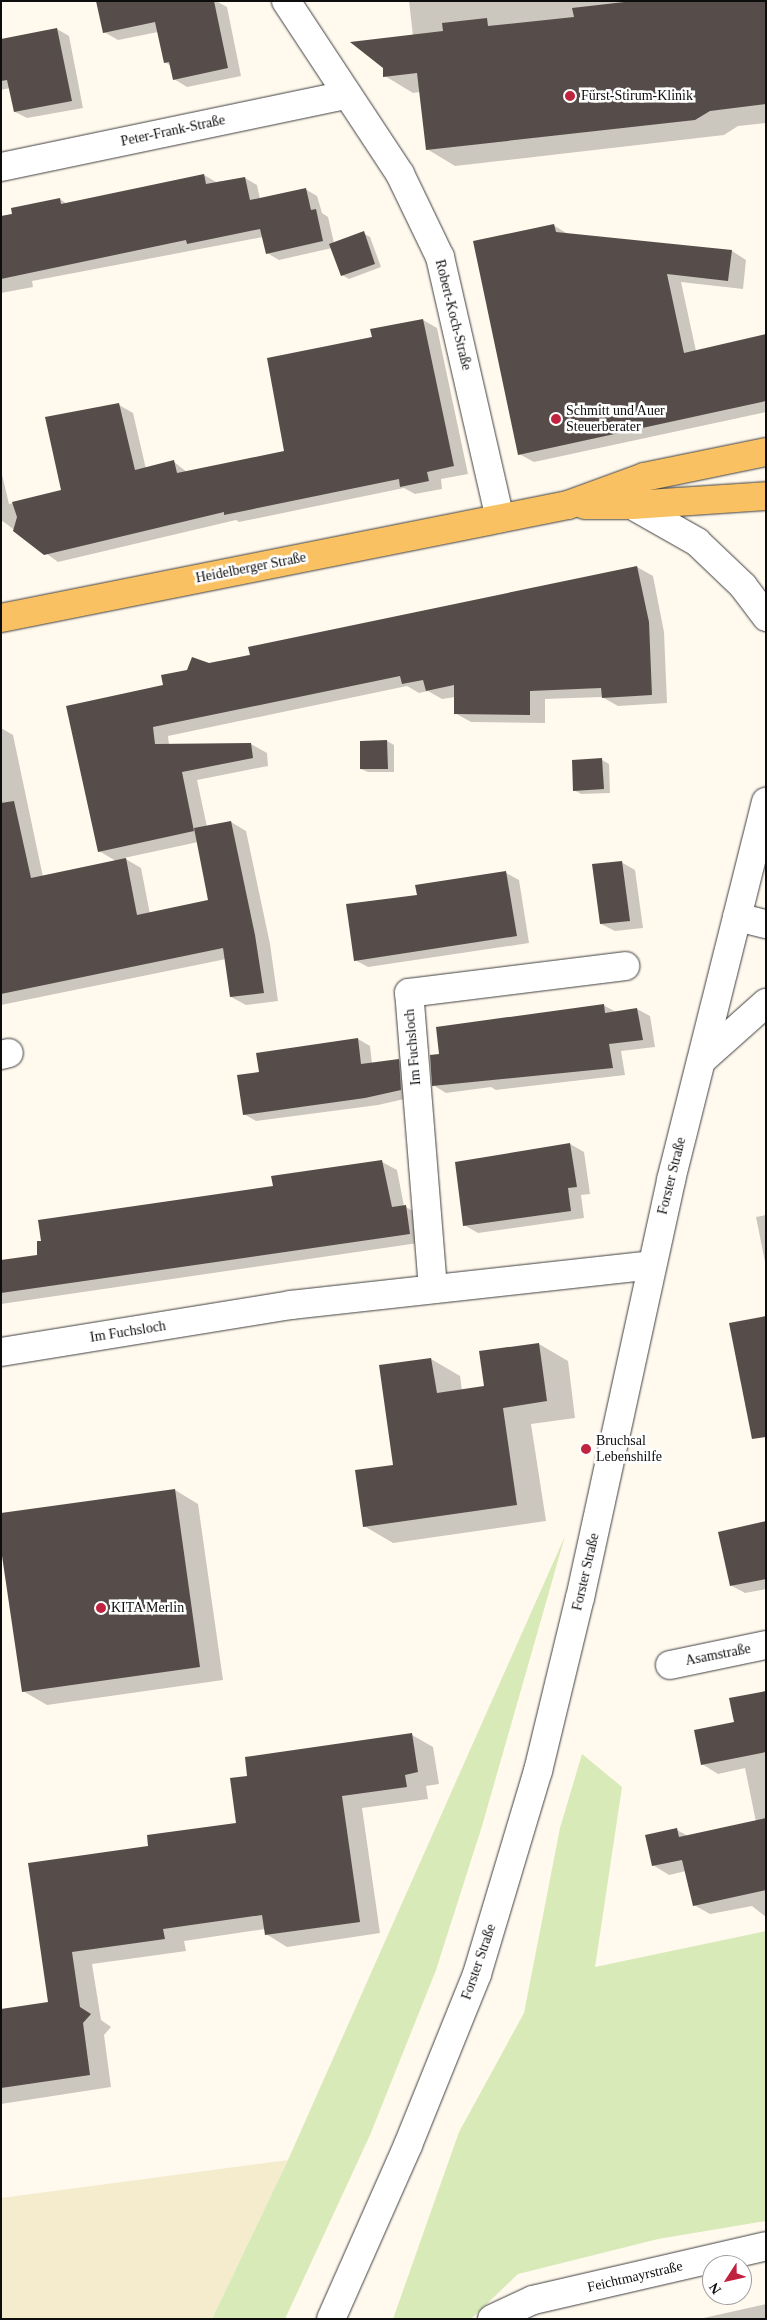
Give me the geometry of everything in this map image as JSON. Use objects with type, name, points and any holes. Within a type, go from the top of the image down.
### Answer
[{"type":"main road","points":[[568,505],[644,477],[766,452]]},
{"type":"main road","points":[[568,505],[632,505],[766,496]]},
{"type":"main road","name":"Heidelberger Straße","points":[[1,618],[568,505]]},
{"type":"street","name":"Robert-Koch-Straße","points":[[286,1],[346,96],[400,174],[440,257],[500,518]]},
{"type":"street","name":"Peter-Frank-Straße","points":[[1,168],[346,96]]},
{"type":"street","points":[[632,505],[697,542],[743,586],[766,617]]},
{"type":"street","name":"Forster Straße","points":[[331,2319],[408,2145],[477,1974],[538,1771],[651,1265],[766,802]]},
{"type":"street","points":[[737,917],[766,924]]},
{"type":"street","name":"Im Fuchsloch","points":[[433,1289],[409,993],[625,966]]},
{"type":"street","points":[[702,1060],[766,1003]]},
{"type":"street","name":"Im Fuchsloch","points":[[1,1352],[290,1305],[651,1265]]},
{"type":"street","name":"Asamstraße","points":[[670,1665],[766,1645]]},
{"type":"street","name":"Feichtmayrstraße","points":[[492,2319],[533,2300],[766,2246]]},
{"type":"shaded area","points":[[288,2160],[212,2319],[1,2319],[1,2198]]},
{"type":"green space","points":[[565,1536],[482,1826],[436,1970],[370,2135],[285,2319],[212,2319],[288,2160]]},
{"type":"green space","points":[[582,1754],[622,1787],[595,1967],[766,1931],[766,2221],[658,2239],[518,2274],[471,2319],[393,2319],[459,2132],[524,2013],[560,1828]]},
{"type":"building","points":[[96,1],[214,1],[228,68],[173,80],[169,62],[164,63],[155,22],[103,33]]},
{"type":"building","name":"Fürst-Stirum-Klinik","points":[[633,1],[766,1],[766,104],[710,111],[695,120],[426,150],[417,73],[383,77],[383,68],[350,42],[443,31],[442,23],[487,18],[488,26],[574,17],[572,8]]},
{"type":"building","points":[[57,28],[72,101],[14,112],[7,80],[1,81],[1,39]]},
{"type":"building","points":[[204,174],[206,184],[245,177],[250,200],[306,188],[311,210],[316,209],[323,241],[266,254],[260,229],[187,244],[186,240],[1,279],[1,216],[12,214],[11,208],[60,198],[61,204]]},
{"type":"building","points":[[554,224],[556,232],[732,250],[728,281],[667,274],[684,353],[766,334],[766,401],[518,455],[473,241]]},
{"type":"building","points":[[364,231],[375,264],[341,276],[329,244]]},
{"type":"building","points":[[423,319],[454,466],[427,472],[429,481],[400,487],[399,479],[224,515],[224,512],[44,555],[13,531],[17,517],[12,502],[61,490],[45,417],[119,403],[135,470],[174,460],[177,473],[284,451],[267,358],[372,337],[370,329]]},
{"type":"building","points":[[637,566],[649,622],[652,695],[602,698],[601,688],[530,691],[530,715],[454,714],[454,685],[426,691],[423,680],[402,684],[400,676],[153,727],[155,744],[251,743],[253,758],[182,772],[194,831],[98,852],[66,706],[163,685],[161,675],[187,670],[192,657],[209,663],[250,655],[248,647]]},
{"type":"building","points":[[387,740],[388,769],[360,769],[360,741]]},
{"type":"building","points":[[602,758],[604,789],[573,791],[572,760]]},
{"type":"building","points":[[14,801],[31,878],[126,858],[137,915],[208,900],[194,828],[231,821],[255,935],[264,993],[230,997],[223,948],[1,994],[1,803]]},
{"type":"building","points":[[622,861],[630,921],[600,924],[592,864]]},
{"type":"building","points":[[506,871],[517,936],[354,961],[346,904],[417,895],[415,885]]},
{"type":"building","points":[[604,1004],[605,1013],[637,1008],[643,1040],[609,1044],[613,1068],[432,1086],[430,1055],[439,1054],[436,1027]]},
{"type":"building","points":[[358,1038],[361,1064],[399,1059],[401,1090],[365,1098],[243,1115],[237,1075],[259,1072],[256,1053]]},
{"type":"building","points":[[570,1143],[577,1187],[568,1188],[571,1211],[463,1226],[455,1162]]},
{"type":"building","points":[[382,1160],[392,1207],[406,1205],[410,1234],[1,1293],[1,1260],[37,1255],[37,1241],[41,1241],[38,1220],[273,1186],[271,1176]]},
{"type":"building","points":[[766,1316],[766,1437],[752,1439],[729,1323]]},
{"type":"building","points":[[539,1343],[547,1401],[503,1408],[517,1505],[363,1527],[355,1470],[393,1465],[379,1365],[431,1358],[437,1393],[484,1386],[479,1351]]},
{"type":"building","name":"KITA Merlin","points":[[175,1489],[200,1667],[22,1692],[1,1549],[1,1513]]},
{"type":"building","points":[[766,1521],[766,1579],[730,1586],[718,1532]]},
{"type":"building","points":[[766,1691],[766,1752],[701,1765],[694,1730],[734,1722],[729,1698]]},
{"type":"building","points":[[412,1733],[418,1772],[405,1775],[407,1787],[342,1796],[360,1922],[265,1935],[262,1915],[163,1929],[165,1939],[72,1952],[80,2007],[91,2014],[83,2023],[90,2075],[1,2088],[1,2009],[48,2002],[28,1863],[148,1846],[147,1835],[236,1823],[230,1778],[247,1776],[245,1757]]},
{"type":"building","points":[[766,1818],[766,1890],[693,1906],[682,1860],[652,1866],[645,1835],[677,1828],[679,1837]]},
{"type":"place","name":"Fürst-Stirum-Klinik","points":[[570,96]]},
{"type":"place","name":"Schmitt und Auer Steuerberater","points":[[556,419]]},
{"type":"place","name":"Bruchsal Lebenshilfe","points":[[586,1449]]},
{"type":"place","name":"KITA Merlin","points":[[101,1608]]}]
